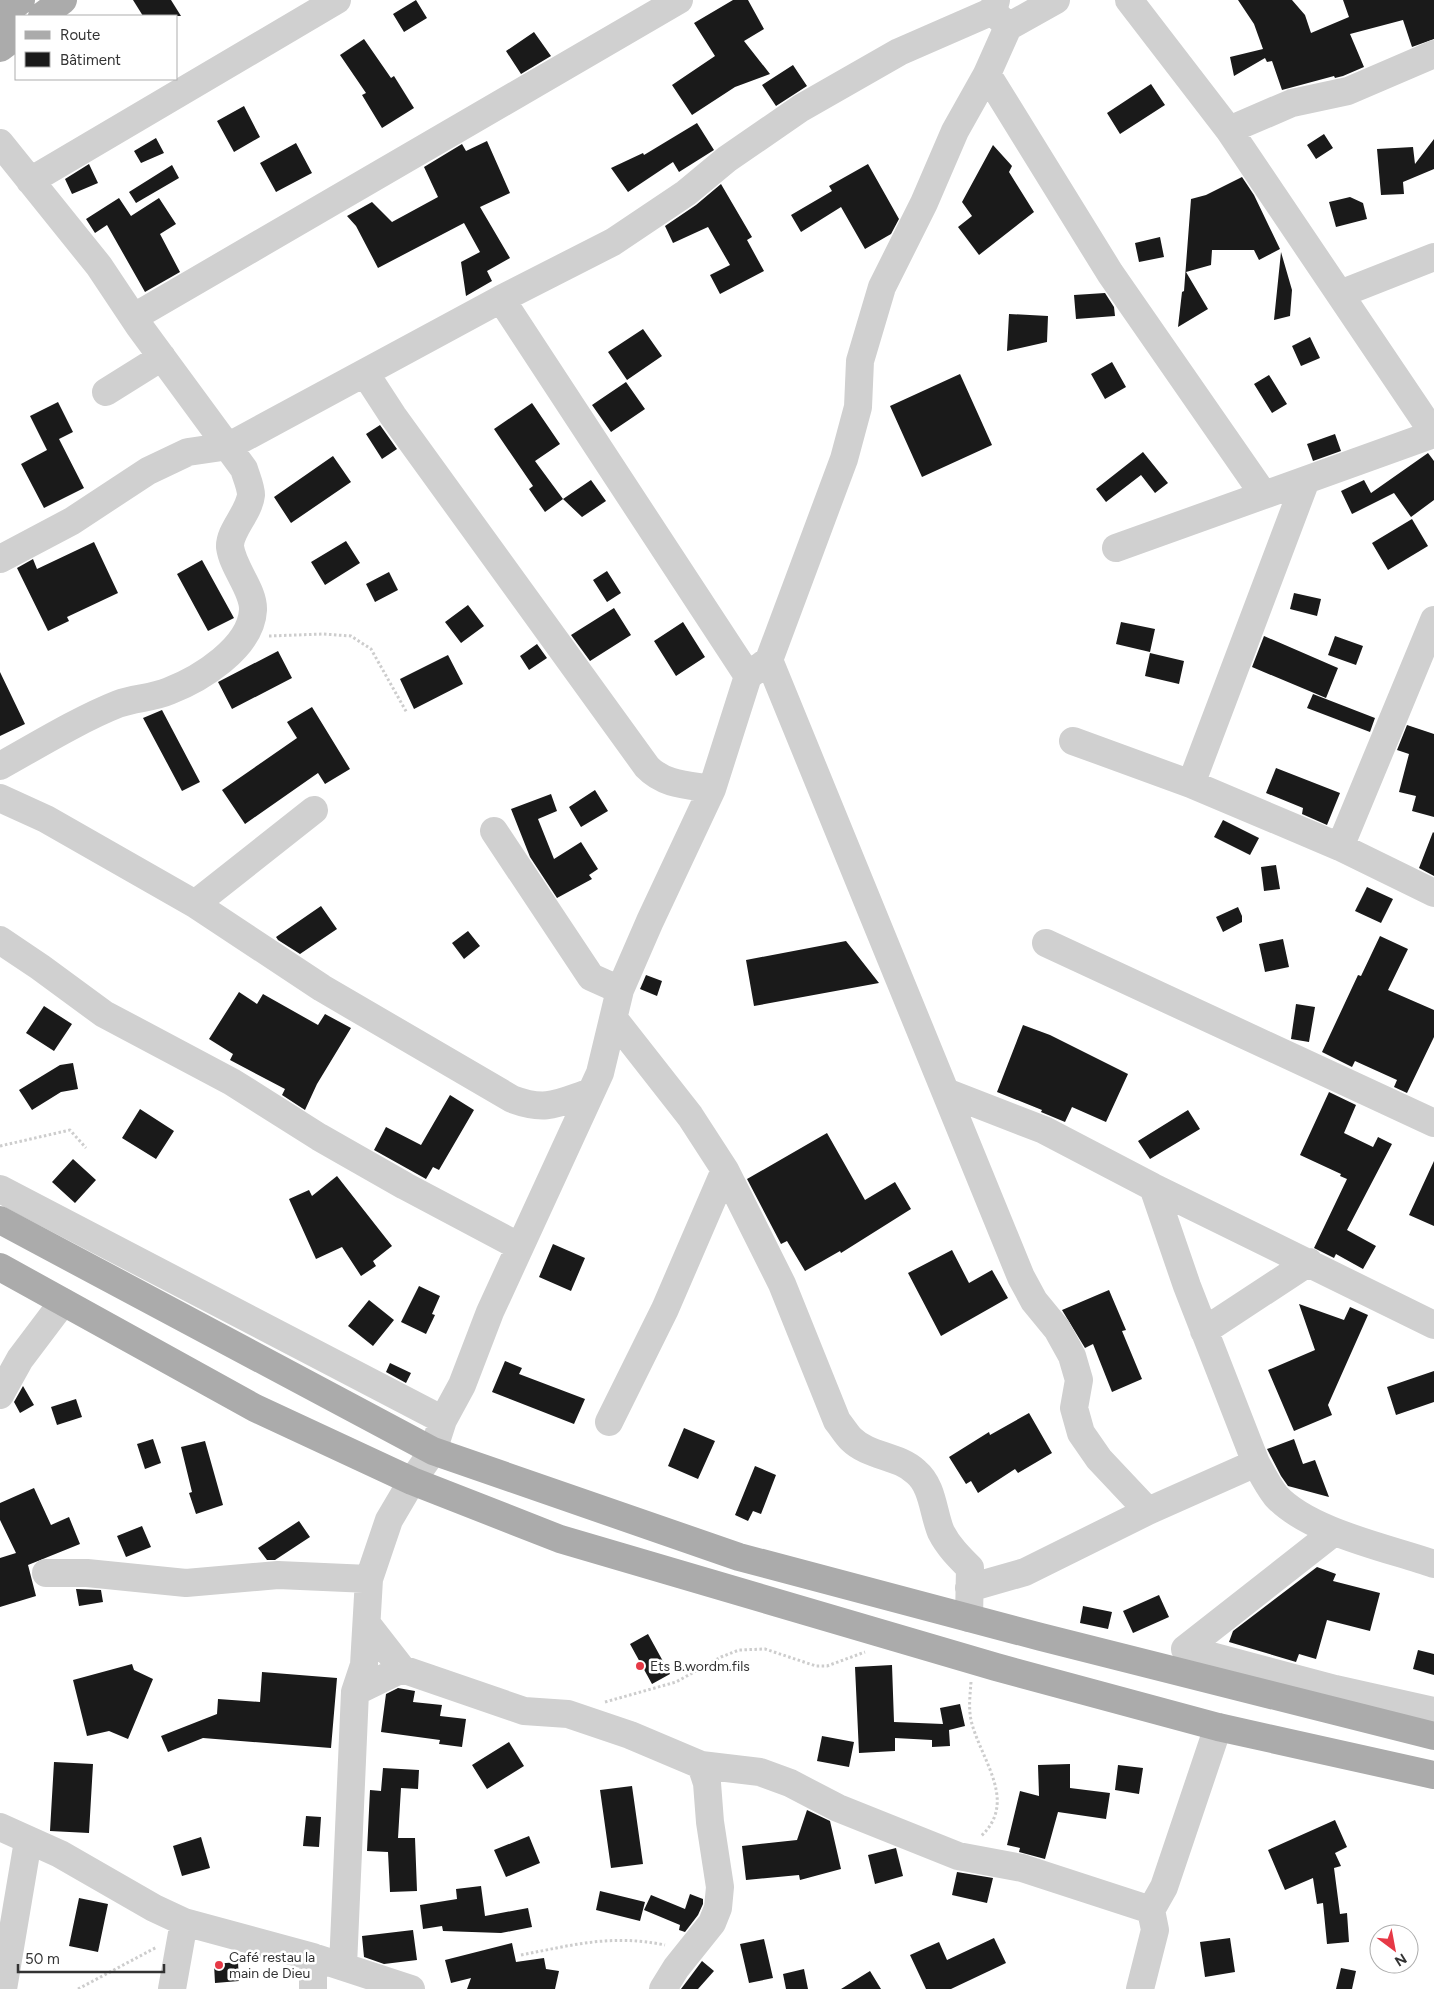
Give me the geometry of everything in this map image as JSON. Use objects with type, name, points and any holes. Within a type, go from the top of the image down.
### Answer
[{"type":"main road","points":[[0,17],[21,0]]},
{"type":"main road","points":[[43,15],[63,0]]},
{"type":"main road","points":[[0,48],[15,37]]},
{"type":"main road","points":[[0,1220],[433,1451],[739,1557],[969,1618],[1434,1736]]},
{"type":"main road","points":[[0,1267],[256,1408],[412,1481],[560,1540],[972,1660],[1218,1727],[1434,1776]]},
{"type":"street","points":[[30,181],[337,0]]},
{"type":"street","points":[[134,317],[679,0]]},
{"type":"street","points":[[0,559],[72,521],[148,471],[188,452],[229,446],[501,299],[613,242],[686,193],[727,158],[801,108],[899,52],[999,12],[1056,0]]},
{"type":"street","points":[[1116,548],[1434,434],[1229,130],[1129,0]]},
{"type":"street","points":[[343,1966],[355,1692],[364,1665],[369,1579],[389,1520],[412,1481],[433,1451],[443,1420],[462,1385],[490,1312],[591,1092],[605,1057],[620,990],[650,920],[712,789],[844,459],[858,407],[860,360],[882,287],[924,203],[954,131],[987,74],[999,12]]},
{"type":"street","points":[[1229,130],[1292,103],[1348,91],[1434,54]]},
{"type":"street","points":[[987,74],[1110,273],[1264,495]]},
{"type":"street","points":[[0,143],[99,266],[162,358],[229,446],[244,469],[251,494],[243,519],[232,536],[230,545],[234,564],[246,585],[253,609],[248,629],[236,647],[220,663],[169,691],[118,704],[0,766]]},
{"type":"street","points":[[1340,294],[1434,257]]},
{"type":"street","points":[[501,299],[759,668],[946,1092],[1021,1276],[1034,1302],[1057,1329],[1072,1356],[1080,1380],[1074,1408],[1081,1433],[1099,1459],[1148,1511]]},
{"type":"street","points":[[106,392],[162,358]]},
{"type":"street","points":[[364,373],[393,416],[647,767],[657,778],[712,789]]},
{"type":"street","points":[[1191,784],[1306,480]]},
{"type":"street","points":[[1340,847],[1434,620]]},
{"type":"street","points":[[1073,741],[1191,784],[1340,847],[1434,893]]},
{"type":"street","points":[[0,798],[46,819],[195,904],[322,988],[512,1099],[532,1107],[549,1106],[591,1092]]},
{"type":"street","points":[[195,904],[314,810]]},
{"type":"street","points":[[494,831],[591,977],[620,990]]},
{"type":"street","points":[[0,940],[104,1014],[232,1082],[319,1137],[520,1247]]},
{"type":"street","points":[[1046,943],[1434,1123]]},
{"type":"street","points":[[614,1019],[690,1116],[726,1170],[782,1284],[837,1421],[852,1440],[876,1454],[900,1460],[918,1472],[929,1492],[942,1532],[954,1553],[970,1568],[969,1618]]},
{"type":"street","points":[[946,1092],[1044,1130],[1153,1187],[1434,1325]]},
{"type":"street","points":[[609,1422],[665,1309],[726,1170]]},
{"type":"street","points":[[1153,1187],[1204,1331],[1256,1463],[1277,1497],[1298,1512],[1334,1532],[1434,1564]]},
{"type":"street","points":[[0,1189],[443,1420]]},
{"type":"street","points":[[1204,1331],[1309,1262]]},
{"type":"street","points":[[0,1396],[20,1359],[63,1302]]},
{"type":"street","points":[[969,1588],[1026,1572],[1148,1511],[1256,1463]]},
{"type":"street","points":[[1334,1532],[1185,1649],[1335,1689],[1434,1710]]},
{"type":"street","points":[[46,1572],[87,1573],[186,1583],[278,1575],[369,1579]]},
{"type":"street","points":[[367,1624],[402,1669],[524,1711],[568,1714],[636,1737],[701,1765],[760,1772],[775,1777],[838,1808],[958,1856],[1022,1868],[1151,1910]]},
{"type":"street","points":[[355,1692],[402,1669]]},
{"type":"street","points":[[1140,1989],[1155,1930],[1151,1910],[1164,1887],[1218,1727]]},
{"type":"street","points":[[663,1989],[712,1923],[718,1908],[720,1888],[710,1822],[707,1783],[701,1765]]},
{"type":"street","points":[[0,1828],[60,1854],[154,1908],[183,1928],[313,1957],[411,1989]]},
{"type":"street","points":[[3,1989],[28,1841]]},
{"type":"street","points":[[172,1989],[183,1928]]},
{"type":"street","points":[[313,1957],[313,1989]]},
{"type":"path","points":[[248,629],[275,638],[323,634],[351,636],[371,649],[407,713]]},
{"type":"path","points":[[0,1146],[70,1130],[86,1148]]},
{"type":"path","points":[[568,1714],[613,1699],[676,1682],[721,1657],[739,1650],[765,1649],[816,1666],[828,1666],[862,1654],[895,1637]]},
{"type":"path","points":[[958,1856],[989,1828],[997,1812],[998,1797],[991,1772],[971,1722],[969,1706],[972,1660]]},
{"type":"path","points":[[78,1989],[183,1928]]},
{"type":"path","points":[[521,1955],[597,1940],[614,1939],[648,1942],[690,1951]]},
{"type":"building","points":[[133,0],[171,0],[181,16],[178,15],[142,15]]},
{"type":"building","points":[[416,0],[427,18],[404,32],[393,14]]},
{"type":"building","points":[[733,0],[748,0],[764,29],[744,41],[770,74],[735,87],[692,115],[672,85],[715,56],[694,23]]},
{"type":"building","points":[[1238,0],[1292,0],[1305,15],[1311,33],[1349,17],[1343,0],[1434,0],[1434,39],[1412,47],[1403,20],[1350,34],[1364,67],[1343,76],[1335,78],[1334,76],[1282,90],[1272,61],[1267,62],[1265,58],[1234,76],[1230,57],[1263,49],[1254,24]]},
{"type":"building","points":[[534,32],[551,56],[521,74],[506,51]]},
{"type":"building","points":[[364,39],[391,78],[394,76],[414,108],[382,128],[362,95],[366,93],[340,55]]},
{"type":"building","points":[[793,65],[807,86],[776,106],[762,85]]},
{"type":"building","points":[[1151,84],[1165,105],[1120,134],[1107,113]]},
{"type":"building","points":[[244,106],[260,137],[234,152],[217,121]]},
{"type":"building","points":[[697,123],[714,150],[679,172],[673,162],[628,192],[611,168],[643,153],[644,155]]},
{"type":"building","points":[[1324,134],[1333,148],[1316,159],[1307,145]]},
{"type":"building","points":[[156,138],[164,153],[141,163],[134,151]]},
{"type":"building","points":[[1434,139],[1434,169],[1403,182],[1404,194],[1381,195],[1377,149],[1413,147],[1415,164]]},
{"type":"building","points":[[487,141],[510,193],[480,207],[510,258],[487,271],[492,281],[466,296],[461,262],[480,252],[464,223],[378,268],[356,226],[347,216],[372,202],[392,222],[438,197],[424,167],[462,144],[466,151]]},
{"type":"building","points":[[296,143],[312,173],[276,192],[260,163]]},
{"type":"building","points":[[993,145],[1012,166],[1009,172],[1034,212],[979,255],[958,227],[972,216],[962,202]]},
{"type":"building","points":[[89,164],[98,183],[72,194],[65,179]]},
{"type":"building","points":[[868,164],[899,219],[891,234],[865,249],[841,207],[801,232],[791,215],[832,191],[829,186]]},
{"type":"building","points":[[172,165],[179,178],[136,203],[129,192]]},
{"type":"building","points":[[1242,177],[1254,195],[1280,249],[1259,260],[1254,250],[1212,250],[1211,265],[1186,272],[1208,309],[1178,327],[1182,292],[1184,291],[1191,199],[1206,195]]},
{"type":"building","points":[[721,184],[752,237],[747,240],[764,271],[720,294],[710,275],[730,265],[708,227],[673,243],[665,226],[696,205]]},
{"type":"building","points":[[1350,197],[1363,203],[1367,219],[1336,227],[1329,202]]},
{"type":"building","points":[[119,198],[131,216],[159,198],[176,224],[160,234],[180,272],[145,292],[107,225],[95,233],[86,219]]},
{"type":"building","points":[[1160,237],[1164,257],[1139,262],[1135,243]]},
{"type":"building","points":[[1281,252],[1292,290],[1290,316],[1274,320]]},
{"type":"building","points":[[1105,293],[1114,307],[1115,316],[1076,319],[1074,295]]},
{"type":"building","points":[[1009,314],[1048,316],[1047,342],[1007,351]]},
{"type":"building","points":[[643,329],[662,356],[627,380],[608,352]]},
{"type":"building","points":[[1310,337],[1320,358],[1301,366],[1292,346]]},
{"type":"building","points":[[1112,362],[1126,387],[1105,399],[1091,374]]},
{"type":"building","points":[[960,374],[992,445],[922,477],[890,406]]},
{"type":"building","points":[[1269,375],[1287,404],[1272,413],[1254,384]]},
{"type":"building","points":[[626,382],[645,409],[611,432],[592,405]]},
{"type":"building","points":[[58,402],[73,432],[59,439],[84,488],[44,508],[21,464],[47,450],[30,416]]},
{"type":"building","points":[[532,403],[560,444],[535,461],[563,499],[545,512],[529,489],[533,486],[494,429]]},
{"type":"building","points":[[380,425],[397,449],[382,459],[366,434]]},
{"type":"building","points":[[1335,434],[1341,451],[1313,461],[1307,444]]},
{"type":"building","points":[[1143,452],[1168,483],[1155,493],[1141,475],[1106,502],[1096,489]]},
{"type":"building","points":[[1428,453],[1434,461],[1434,500],[1411,517],[1394,493],[1352,514],[1341,491],[1364,480],[1371,493]]},
{"type":"building","points":[[333,456],[351,482],[291,523],[274,497]]},
{"type":"building","points":[[591,480],[606,501],[582,517],[563,499]]},
{"type":"building","points":[[1412,519],[1428,546],[1388,570],[1372,543]]},
{"type":"building","points":[[346,541],[360,563],[325,585],[311,562]]},
{"type":"building","points":[[94,542],[118,593],[67,617],[69,621],[48,631],[17,568],[33,559],[37,569]]},
{"type":"building","points":[[202,560],[234,618],[208,631],[177,574]]},
{"type":"building","points":[[607,571],[621,593],[607,602],[593,580]]},
{"type":"building","points":[[389,572],[398,590],[375,602],[366,584]]},
{"type":"building","points":[[1294,593],[1321,599],[1317,616],[1290,609]]},
{"type":"building","points":[[468,605],[484,626],[461,643],[445,622]]},
{"type":"building","points":[[614,608],[631,635],[590,661],[571,635]]},
{"type":"building","points":[[683,622],[705,657],[676,676],[654,641]]},
{"type":"building","points":[[1121,622],[1155,629],[1150,652],[1116,644]]},
{"type":"building","points":[[1264,636],[1338,668],[1326,698],[1252,667]]},
{"type":"building","points":[[1335,636],[1363,646],[1356,665],[1328,655]]},
{"type":"building","points":[[537,644],[547,658],[529,670],[520,656]]},
{"type":"building","points":[[278,651],[292,678],[232,709],[218,682]]},
{"type":"building","points":[[1150,653],[1184,661],[1179,684],[1145,676]]},
{"type":"building","points":[[448,655],[463,684],[414,709],[400,679]]},
{"type":"building","points":[[0,672],[25,724],[0,736]]},
{"type":"building","points":[[1313,694],[1375,718],[1370,732],[1307,708]]},
{"type":"building","points":[[312,707],[350,769],[325,784],[318,773],[245,824],[222,790],[297,738],[287,722]]},
{"type":"building","points":[[162,710],[200,782],[182,791],[143,718]]},
{"type":"building","points":[[1407,725],[1434,734],[1434,817],[1412,811],[1416,796],[1399,792],[1409,754],[1397,750]]},
{"type":"building","points":[[1276,768],[1340,793],[1327,825],[1302,814],[1303,808],[1266,793]]},
{"type":"building","points":[[595,790],[608,811],[581,827],[569,807]]},
{"type":"building","points":[[551,794],[557,811],[538,819],[554,859],[581,842],[598,869],[589,875],[592,879],[557,898],[530,857],[511,809]]},
{"type":"building","points":[[1223,820],[1259,838],[1250,855],[1214,837]]},
{"type":"building","points":[[1434,833],[1434,876],[1419,868]]},
{"type":"building","points":[[1276,865],[1280,889],[1264,891],[1261,867]]},
{"type":"building","points":[[1367,887],[1393,899],[1381,923],[1355,911]]},
{"type":"building","points":[[321,906],[337,929],[300,954],[278,940],[276,937]]},
{"type":"building","points":[[1238,907],[1242,916],[1242,922],[1223,932],[1216,917]]},
{"type":"building","points":[[468,931],[480,946],[464,959],[452,943]]},
{"type":"building","points":[[1380,936],[1408,949],[1388,990],[1434,1010],[1434,1037],[1407,1093],[1394,1087],[1397,1080],[1355,1061],[1352,1067],[1322,1052],[1358,975],[1361,976]]},
{"type":"building","points":[[1283,939],[1289,967],[1265,972],[1259,944]]},
{"type":"building","points":[[846,941],[879,983],[754,1006],[746,960]]},
{"type":"building","points":[[646,975],[662,981],[657,996],[640,989]]},
{"type":"building","points":[[239,992],[257,1004],[263,994],[318,1025],[325,1014],[351,1028],[317,1084],[305,1110],[282,1095],[285,1089],[230,1060],[233,1054],[209,1039]]},
{"type":"building","points":[[1296,1004],[1315,1007],[1309,1042],[1291,1039]]},
{"type":"building","points":[[44,1006],[72,1024],[54,1051],[26,1033]]},
{"type":"building","points":[[1023,1025],[1050,1035],[1128,1074],[1106,1122],[1072,1107],[1065,1122],[1041,1112],[1042,1110],[997,1092]]},
{"type":"building","points":[[73,1063],[78,1089],[61,1092],[32,1110],[19,1090],[60,1065]]},
{"type":"building","points":[[1329,1092],[1356,1105],[1344,1133],[1373,1147],[1378,1137],[1392,1144],[1347,1230],[1376,1246],[1363,1269],[1336,1254],[1334,1258],[1314,1248],[1347,1179],[1340,1176],[1341,1174],[1300,1155]]},
{"type":"building","points":[[450,1095],[474,1110],[439,1170],[433,1167],[426,1179],[374,1150],[386,1127],[421,1145]]},
{"type":"building","points":[[140,1109],[174,1131],[156,1159],[122,1138]]},
{"type":"building","points":[[1188,1110],[1200,1129],[1150,1159],[1138,1141]]},
{"type":"building","points":[[827,1133],[865,1200],[895,1182],[911,1209],[841,1253],[840,1251],[805,1271],[787,1241],[781,1244],[747,1179]]},
{"type":"building","points":[[73,1159],[96,1180],[75,1203],[52,1182]]},
{"type":"building","points":[[1434,1161],[1434,1226],[1409,1215]]},
{"type":"building","points":[[337,1176],[392,1246],[373,1261],[376,1266],[361,1276],[342,1247],[316,1259],[289,1199],[309,1190],[312,1196]]},
{"type":"building","points":[[553,1244],[585,1258],[571,1291],[539,1277]]},
{"type":"building","points":[[952,1250],[969,1283],[992,1270],[1008,1298],[941,1336],[908,1273]]},
{"type":"building","points":[[419,1286],[440,1296],[432,1314],[435,1315],[426,1334],[401,1322]]},
{"type":"building","points":[[1109,1290],[1126,1330],[1122,1331],[1142,1379],[1112,1392],[1093,1344],[1085,1348],[1062,1310]]},
{"type":"building","points":[[369,1300],[394,1320],[373,1346],[348,1326]]},
{"type":"building","points":[[1299,1304],[1344,1320],[1350,1307],[1368,1315],[1328,1405],[1332,1415],[1294,1431],[1268,1370],[1315,1350]]},
{"type":"building","points":[[505,1361],[522,1368],[519,1374],[585,1399],[574,1424],[492,1392]]},
{"type":"building","points":[[390,1363],[411,1373],[406,1383],[386,1372]]},
{"type":"building","points":[[1434,1371],[1434,1402],[1396,1415],[1387,1387]]},
{"type":"building","points":[[23,1386],[34,1405],[20,1413],[14,1402]]},
{"type":"building","points":[[76,1399],[82,1417],[57,1425],[51,1407]]},
{"type":"building","points":[[1029,1413],[1052,1453],[1018,1473],[1015,1469],[978,1493],[971,1481],[966,1484],[949,1457],[989,1432],[990,1435]]},
{"type":"building","points":[[684,1428],[715,1441],[698,1479],[668,1466]]},
{"type":"building","points":[[153,1439],[161,1463],[145,1469],[137,1444]]},
{"type":"building","points":[[1294,1439],[1303,1464],[1315,1460],[1329,1497],[1288,1486],[1281,1476],[1267,1449]]},
{"type":"building","points":[[205,1441],[223,1505],[196,1514],[189,1493],[192,1492],[181,1447]]},
{"type":"building","points":[[755,1466],[776,1475],[761,1514],[753,1511],[748,1521],[735,1515]]},
{"type":"building","points":[[34,1488],[51,1525],[69,1517],[80,1544],[28,1565],[36,1596],[0,1607],[0,1558],[16,1553],[0,1520],[0,1503]]},
{"type":"building","points":[[299,1521],[310,1537],[275,1560],[267,1560],[258,1548]]},
{"type":"building","points":[[142,1526],[151,1547],[126,1557],[117,1536]]},
{"type":"building","points":[[1317,1567],[1336,1574],[1333,1581],[1380,1593],[1370,1631],[1327,1620],[1316,1659],[1299,1654],[1296,1662],[1229,1642],[1233,1631]]},
{"type":"building","points":[[76,1589],[101,1590],[103,1602],[79,1606]]},
{"type":"building","points":[[1159,1595],[1169,1617],[1133,1633],[1123,1611]]},
{"type":"building","points":[[1083,1606],[1112,1612],[1108,1629],[1080,1623]]},
{"type":"building","points":[[648,1634],[670,1674],[652,1684],[630,1644]]},
{"type":"building","points":[[1418,1650],[1434,1654],[1434,1675],[1413,1669]]},
{"type":"building","points":[[132,1664],[134,1670],[153,1679],[128,1739],[109,1731],[87,1736],[73,1680]]},
{"type":"building","points":[[892,1665],[894,1722],[943,1724],[940,1708],[960,1704],[965,1726],[949,1730],[950,1746],[932,1747],[932,1740],[895,1738],[895,1751],[859,1753],[855,1667]]},
{"type":"building","points":[[262,1672],[337,1678],[331,1748],[203,1738],[168,1752],[161,1736],[217,1714],[218,1699],[260,1702]]},
{"type":"building","points":[[398,1688],[415,1691],[413,1702],[442,1705],[440,1716],[466,1719],[462,1747],[439,1744],[440,1740],[381,1732],[386,1694]]},
{"type":"building","points":[[822,1736],[854,1742],[849,1767],[817,1761]]},
{"type":"building","points":[[509,1742],[524,1766],[487,1789],[472,1765]]},
{"type":"building","points":[[54,1762],[93,1764],[89,1833],[50,1831]]},
{"type":"building","points":[[1070,1764],[1070,1788],[1110,1793],[1106,1819],[1058,1812],[1045,1859],[1019,1852],[1020,1848],[1007,1845],[1020,1791],[1039,1796],[1038,1765]]},
{"type":"building","points":[[1118,1765],[1143,1768],[1139,1794],[1115,1790]]},
{"type":"building","points":[[383,1768],[419,1770],[418,1789],[401,1788],[398,1838],[415,1838],[417,1891],[390,1892],[388,1852],[367,1851],[370,1790],[381,1791]]},
{"type":"building","points":[[632,1786],[643,1864],[611,1868],[600,1790]]},
{"type":"building","points":[[807,1810],[830,1821],[841,1869],[800,1880],[799,1875],[746,1880],[742,1846],[797,1840]]},
{"type":"building","points":[[306,1816],[321,1817],[319,1847],[303,1846]]},
{"type":"building","points":[[1335,1820],[1347,1847],[1335,1853],[1341,1866],[1334,1868],[1340,1914],[1347,1913],[1349,1942],[1327,1944],[1323,1903],[1317,1904],[1313,1878],[1285,1890],[1268,1850]]},
{"type":"building","points":[[529,1836],[540,1863],[506,1877],[494,1850]]},
{"type":"building","points":[[201,1837],[210,1868],[182,1876],[173,1846]]},
{"type":"building","points":[[896,1848],[903,1876],[875,1884],[868,1855]]},
{"type":"building","points":[[957,1872],[993,1878],[987,1903],[952,1895]]},
{"type":"building","points":[[481,1886],[485,1916],[528,1908],[532,1927],[501,1933],[443,1931],[442,1926],[423,1929],[420,1905],[457,1899],[456,1889]]},
{"type":"building","points":[[600,1891],[645,1902],[640,1921],[596,1910]]},
{"type":"building","points":[[690,1894],[703,1899],[703,1904],[698,1915],[685,1932],[679,1930],[680,1925],[644,1910],[651,1895],[685,1909]]},
{"type":"building","points":[[79,1898],[108,1904],[98,1952],[69,1946]]},
{"type":"building","points":[[413,1930],[417,1960],[384,1964],[364,1957],[362,1936]]},
{"type":"building","points":[[994,1938],[1006,1963],[951,1989],[926,1989],[910,1955],[939,1942],[947,1960]]},
{"type":"building","points":[[1230,1938],[1235,1972],[1205,1977],[1200,1942]]},
{"type":"building","points":[[764,1939],[773,1978],[749,1983],[740,1944]]},
{"type":"building","points":[[512,1943],[516,1962],[544,1958],[546,1969],[559,1971],[555,1989],[467,1989],[471,1978],[451,1983],[445,1960]]},
{"type":"building","points":[[702,1961],[714,1971],[698,1989],[681,1989]]},
{"type":"building","points":[[238,1962],[239,1981],[215,1983],[214,1964]]},
{"type":"building","points":[[1341,1968],[1356,1971],[1352,1989],[1336,1989]]},
{"type":"building","points":[[804,1969],[808,1989],[786,1989],[783,1974]]},
{"type":"building","points":[[870,1971],[881,1989],[841,1989]]},
{"type":"place","name":"Ets B.wordm.fils","points":[[640,1666]]},
{"type":"place","name":"Café restau la main de Dieu","points":[[219,1965]]}]
